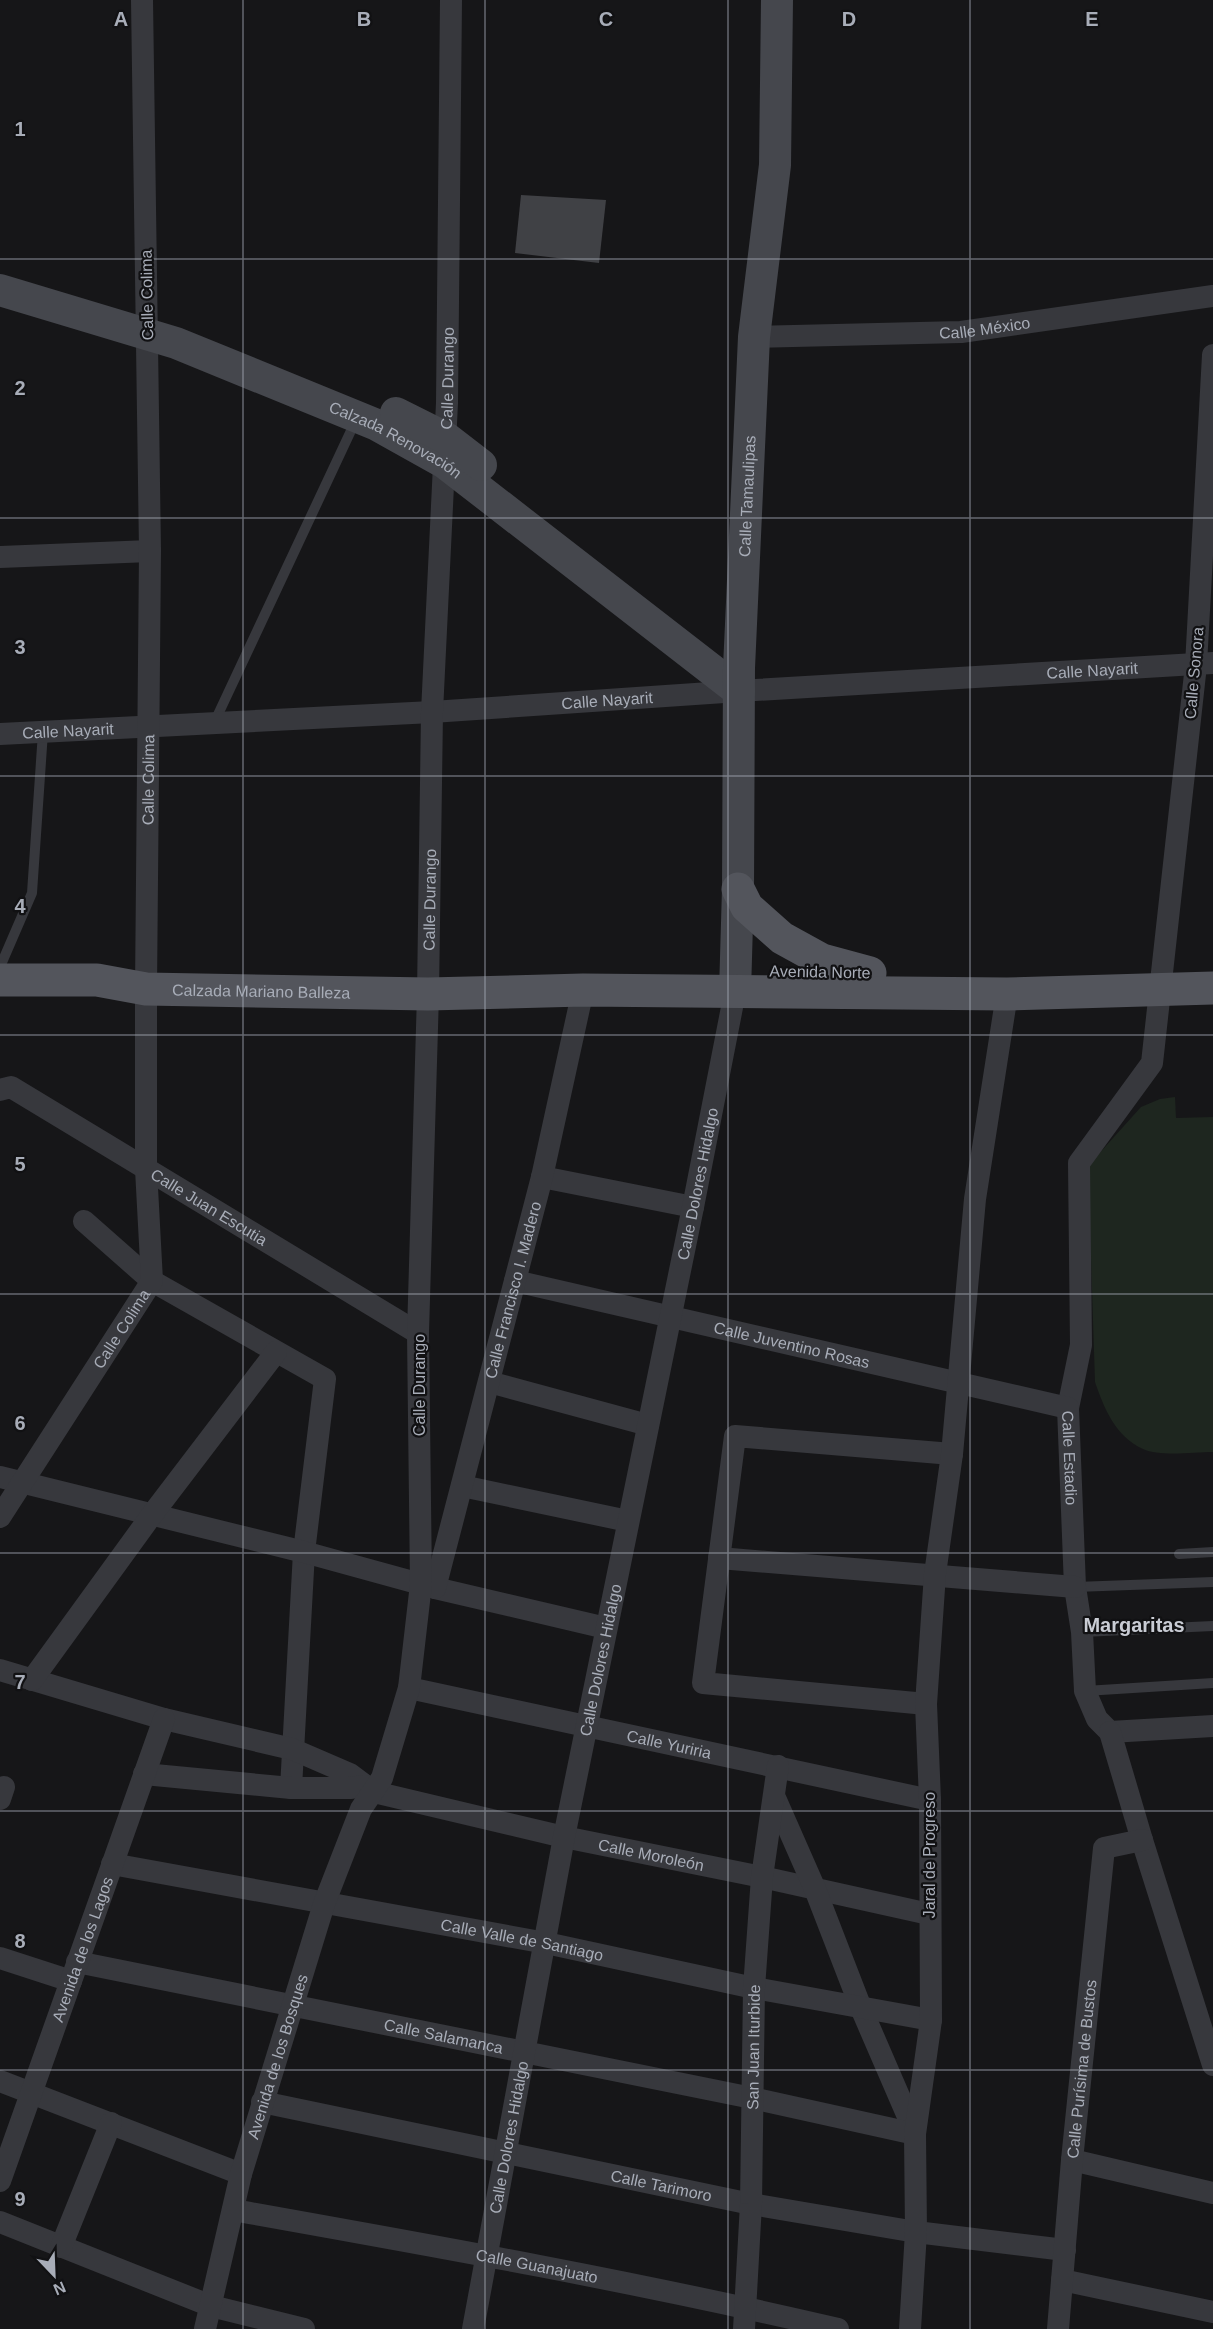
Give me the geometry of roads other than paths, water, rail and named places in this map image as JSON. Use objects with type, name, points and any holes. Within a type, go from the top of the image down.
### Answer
[{"type":"main road","points":[[738,889],[747,907],[782,938],[822,960],[870,973]]},
{"type":"main road","name":"Avenida Norte","points":[[428,984],[583,990],[870,973],[1115,977],[1161,984],[1213,987]]},
{"type":"main road","points":[[1006,994],[1022,986],[1098,981],[1115,977]]},
{"type":"main road","name":"Calzada Mariano Balleza","points":[[0,980],[146,979],[428,984]]},
{"type":"main road","name":"Avenida Norte","points":[[428,984],[735,982],[873,991],[1006,994],[1161,984]]},
{"type":"street","name":"Calle Colima","points":[[0,1517],[152,1281],[146,1169],[147,726],[150,551],[142,0]]},
{"type":"street","name":"Calle Durango","points":[[369,1789],[382,1778],[409,1688],[428,1586],[418,1333],[428,984],[432,712],[445,451],[451,0]]},
{"type":"street","name":"Calle Tamaulipas","points":[[735,982],[739,679],[754,338],[775,165],[777,0]]},
{"type":"street","name":"Calzada Renovación","points":[[0,271],[148,324],[176,343],[445,451]]},
{"type":"street","name":"Calzada Renovación","points":[[0,290],[148,324],[187,325],[407,417],[445,451],[577,539],[739,679]]},
{"type":"street","name":"Calle México","points":[[754,338],[961,332],[1213,296]]},
{"type":"street","name":"Calle Sonora","points":[[1161,984],[1205,664],[1213,354]]},
{"type":"street","points":[[0,556],[150,551]]},
{"type":"street","name":"Calle Nayarit","points":[[0,734],[432,712],[739,679],[1205,664]]},
{"type":"street","name":"Calle Dolores Hidalgo","points":[[473,2329],[564,1837],[693,1207],[735,982]]},
{"type":"street","name":"Calle Estadio","points":[[1110,1732],[1096,1719],[1085,1691],[1082,1632],[1075,1587],[1068,1408],[1081,1345],[1079,1163],[1152,1063],[1161,984]]},
{"type":"street","name":"Calle Francisco I. Madero","points":[[428,1586],[462,1486],[542,1177],[583,990]]},
{"type":"street","name":"Jaral de Progreso","points":[[910,2329],[916,2232],[915,2134],[931,2020],[930,1800],[926,1704],[935,1574],[952,1454],[975,1199],[1006,994]]},
{"type":"street","name":"Calle Juan Escutia","points":[[0,1090],[11,1087],[418,1333]]},
{"type":"street","points":[[542,1177],[693,1207]]},
{"type":"street","points":[[84,1221],[152,1281],[325,1379],[304,1552],[291,1788]]},
{"type":"street","name":"Calle Juventino Rosas","points":[[515,1281],[1068,1408]]},
{"type":"street","points":[[32,1680],[151,1516],[276,1352]]},
{"type":"street","points":[[489,1382],[648,1425]]},
{"type":"street","points":[[926,1704],[703,1683],[735,1436],[952,1454]]},
{"type":"street","points":[[0,1477],[304,1552],[428,1586],[606,1628]]},
{"type":"street","points":[[462,1486],[628,1521]]},
{"type":"street","points":[[719,1558],[1075,1587]]},
{"type":"street","points":[[0,1670],[164,1719],[292,1749],[350,1773],[369,1789]]},
{"type":"street","name":"Calle Yuriria","points":[[409,1688],[930,1800]]},
{"type":"street","name":"Avenida de los Lagos","points":[[0,2181],[164,1719]]},
{"type":"street","points":[[1213,1726],[1110,1732],[1213,2065]]},
{"type":"street","name":"San Juan Iturbide","points":[[745,2318],[751,2204],[754,1988],[762,1877],[778,1766]]},
{"type":"street","points":[[144,1774],[291,1788],[369,1789]]},
{"type":"street","name":"Calle Moroleón","points":[[369,1789],[564,1837],[929,1914]]},
{"type":"street","name":"Avenida de los Bosques","points":[[204,2329],[212,2306],[241,2174],[262,2102],[294,2007],[324,1904],[369,1789]]},
{"type":"street","points":[[775,1797],[915,2134]]},
{"type":"street","name":"Calle Purísima de Bustos","points":[[1058,2329],[1072,2160],[1104,1848],[1142,1840]]},
{"type":"street","name":"Calle Valle de Santiago","points":[[112,1864],[546,1943],[754,1988],[931,2020]]},
{"type":"street","name":"Calle Salamanca","points":[[0,1958],[294,2007],[752,2098],[915,2134]]},
{"type":"street","points":[[0,2081],[241,2174]]},
{"type":"street","name":"Calle Tarimoro","points":[[262,2102],[751,2204],[916,2232],[1065,2250]]},
{"type":"street","points":[[61,2247],[111,2123]]},
{"type":"street","points":[[1072,2160],[1213,2193]]},
{"type":"street","name":"Calle Guanajuato","points":[[233,2210],[485,2255],[745,2318],[838,2329]]},
{"type":"street","points":[[0,2222],[212,2306],[304,2329]]},
{"type":"street","points":[[1062,2280],[1213,2312]]},
{"type":"lane","points":[[214,723],[357,417]]},
{"type":"lane","points":[[0,967],[32,893],[43,732]]},
{"type":"lane","points":[[1179,1554],[1213,1551]]},
{"type":"lane","points":[[1075,1587],[1213,1582]]},
{"type":"lane","points":[[1082,1632],[1213,1626]]},
{"type":"lane","points":[[1085,1691],[1213,1683]]},
{"type":"district","name":"Margaritas","points":[[1134,1625]]}]
